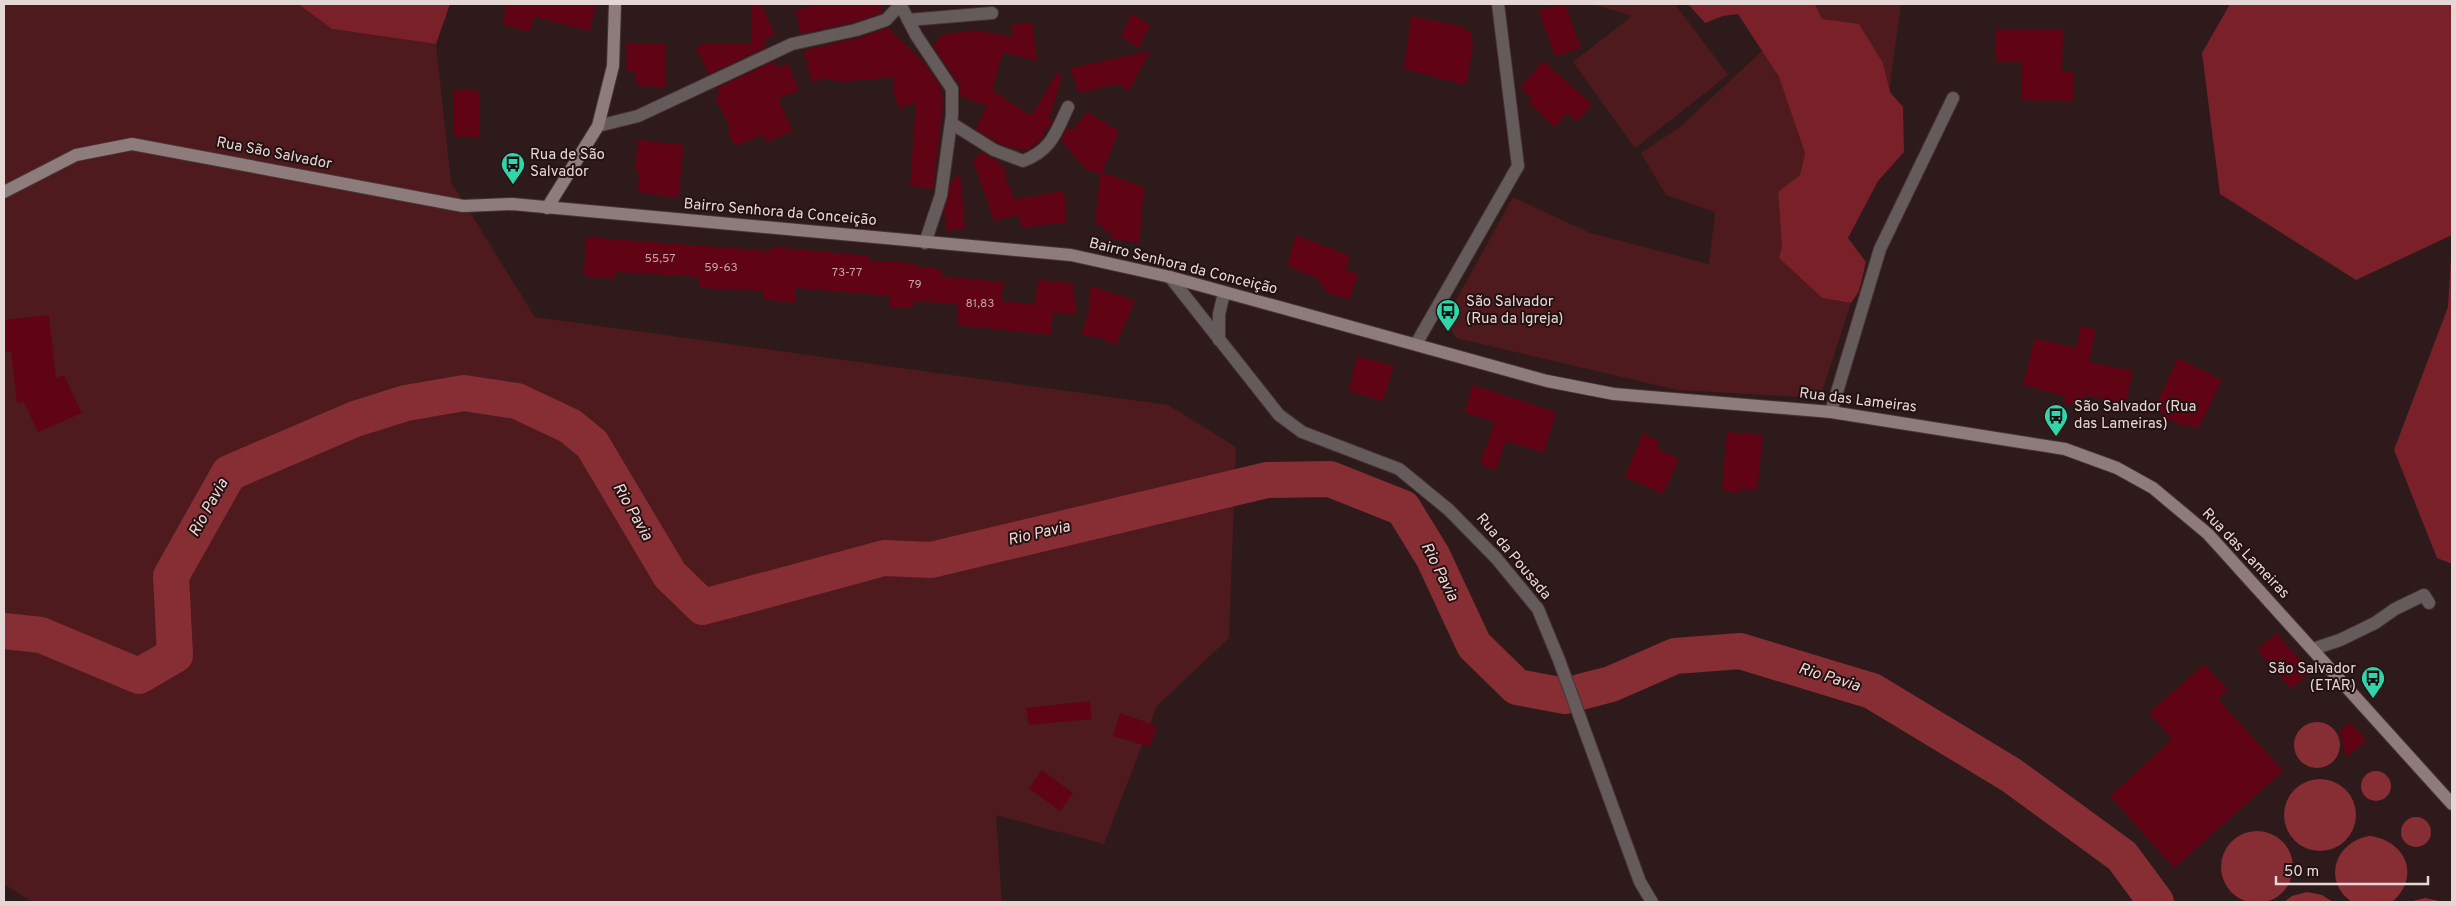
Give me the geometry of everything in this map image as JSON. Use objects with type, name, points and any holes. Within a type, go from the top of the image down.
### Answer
[{"type":"street","points":[[547,208],[598,126],[612,66],[615,4]]},
{"type":"street","points":[[598,126],[638,116],[792,44],[856,30],[886,20],[900,4],[908,20],[952,89],[951,123],[941,195],[924,242]]},
{"type":"street","points":[[1416,344],[1518,166],[1498,4]]},
{"type":"street","points":[[908,20],[992,13]]},
{"type":"street","points":[[1831,412],[1880,249],[1953,98]]},
{"type":"street","points":[[951,123],[994,150],[1024,161],[1035,157],[1050,144],[1068,107]]},
{"type":"street","name":"Rua São Salvador","points":[[4,192],[76,155],[132,144],[462,206],[512,204],[547,208]]},
{"type":"street","name":"Bairro Senhora da Conceição","points":[[547,208],[1071,255],[1170,277],[1547,381],[1614,394],[1712,402]]},
{"type":"street","name":"Rua da Pousada","points":[[1170,277],[1279,414],[1302,432],[1399,469],[1450,510],[1496,558],[1538,609],[1559,660],[1580,724],[1640,882],[1652,902]]},
{"type":"street","points":[[1219,340],[1219,314],[1224,293]]},
{"type":"street","name":"Rua das Lameiras","points":[[1712,402],[1831,412],[2052,446],[2117,468],[2153,488],[2208,534],[2452,804]]},
{"type":"street","points":[[2313,649],[2340,640],[2376,623],[2395,609],[2424,594],[2429,603]]},
{"type":"shaded area","points":[[4,4],[298,4],[332,29],[436,44],[451,182],[535,317],[1168,405],[1236,447],[1229,638],[1157,706],[1104,844],[996,815],[1002,902],[32,902],[4,884]]},
{"type":"shaded area","points":[[298,4],[450,4],[436,44],[332,29]]},
{"type":"shaded area","points":[[1592,4],[1647,4],[1645,6],[1648,4],[1675,4],[1728,75],[1635,148],[1573,62],[1632,16]]},
{"type":"shaded area","points":[[1688,4],[1815,4],[1822,19],[1859,24],[1883,63],[1890,92],[1903,107],[1904,152],[1878,181],[1848,238],[1866,262],[1859,291],[1851,303],[1822,298],[1779,258],[1782,247],[1778,192],[1800,175],[1805,153],[1779,77],[1738,14],[1723,16],[1705,23]]},
{"type":"shaded area","points":[[1815,4],[1901,4],[1889,92],[1883,63],[1822,19]]},
{"type":"shaded area","points":[[2230,4],[2452,4],[2452,235],[2356,280],[2220,194],[2202,53]]},
{"type":"shaded area","points":[[1763,50],[1782,84],[1805,153],[1800,175],[1778,193],[1782,247],[1779,258],[1822,298],[1851,303],[1820,398],[1677,390],[1456,338],[1445,320],[1513,197],[1590,233],[1709,264],[1715,212],[1666,195],[1641,153],[1680,127]]},
{"type":"shaded area","points":[[2452,241],[2452,564],[2437,558],[2394,450],[2448,307]]},
{"type":"shaded area","points":[[2312,722],[2322,722],[2334,728],[2339,736],[2339,754],[2334,762],[2326,767],[2312,768],[2304,765],[2297,758],[2294,750],[2294,740],[2297,732],[2304,725]]},
{"type":"shaded area","points":[[2376,771],[2382,772],[2390,780],[2390,792],[2382,800],[2376,801],[2370,800],[2362,792],[2361,786],[2362,780],[2370,772]]},
{"type":"shaded area","points":[[2320,779],[2340,785],[2350,795],[2356,815],[2350,835],[2340,845],[2320,851],[2300,845],[2290,835],[2284,815],[2290,795],[2300,785]]},
{"type":"shaded area","points":[[2416,817],[2422,818],[2430,826],[2430,838],[2422,846],[2416,847],[2410,846],[2402,838],[2401,832],[2402,826],[2410,818]]},
{"type":"shaded area","points":[[2257,831],[2277,837],[2287,847],[2293,867],[2287,887],[2277,897],[2257,903],[2237,897],[2227,887],[2221,867],[2227,847],[2237,837]]},
{"type":"shaded area","points":[[2369,836],[2387,841],[2395,846],[2405,860],[2407,877],[2404,887],[2397,898],[2391,902],[2377,904],[2352,902],[2337,884],[2336,863],[2341,854],[2357,840]]},
{"type":"shaded area","points":[[2307,892],[2322,895],[2333,902],[2284,902],[2292,896]]},
{"type":"shaded area","points":[[2425,898],[2444,902],[2409,902]]},
{"type":"building","points":[[505,4],[596,4],[590,31],[534,17],[529,32],[504,25]]},
{"type":"building","points":[[751,4],[761,4],[775,35],[763,40],[766,47],[709,74],[696,48],[705,43],[751,43]]},
{"type":"building","points":[[820,4],[880,4],[883,12],[854,22],[801,34],[795,10]]},
{"type":"building","points":[[1565,4],[1581,48],[1555,56],[1538,10]]},
{"type":"building","points":[[1132,13],[1150,25],[1138,48],[1121,36]]},
{"type":"building","points":[[1411,16],[1461,26],[1471,33],[1473,46],[1466,85],[1404,69]]},
{"type":"building","points":[[1032,22],[1037,61],[1003,52],[992,90],[1031,116],[1057,73],[1062,76],[1049,119],[1053,121],[1049,128],[1047,125],[1042,139],[1029,149],[1015,149],[998,143],[976,129],[987,106],[960,96],[959,84],[933,46],[941,35],[974,30],[1013,37],[1011,25]]},
{"type":"building","points":[[889,27],[926,65],[940,86],[943,103],[933,189],[910,185],[916,102],[900,109],[893,93],[894,77],[841,82],[822,78],[812,83],[804,50],[858,38]]},
{"type":"building","points":[[1995,29],[2063,29],[2062,72],[2073,72],[2073,101],[2022,100],[2022,62],[1995,62]]},
{"type":"building","points":[[626,44],[665,44],[666,87],[637,86],[635,72],[627,71]]},
{"type":"building","points":[[1150,51],[1129,91],[1117,84],[1079,93],[1070,68]]},
{"type":"building","points":[[774,61],[778,68],[788,64],[799,90],[778,99],[793,131],[766,142],[762,135],[735,146],[727,130],[731,129],[715,98],[720,95],[716,88]]},
{"type":"building","points":[[1543,61],[1592,104],[1577,122],[1567,113],[1555,127],[1529,103],[1533,99],[1520,88]]},
{"type":"building","points":[[454,89],[479,91],[479,137],[454,136]]},
{"type":"building","points":[[1087,112],[1119,131],[1102,172],[1144,187],[1139,243],[1112,239],[1112,232],[1104,231],[1104,226],[1095,224],[1100,173],[1087,171],[1061,140],[1067,128],[1072,130]]},
{"type":"building","points":[[638,140],[684,145],[678,198],[638,192],[639,172],[635,172]]},
{"type":"building","points":[[981,152],[996,160],[1007,171],[1004,174],[1014,199],[1064,191],[1067,222],[1022,228],[1018,215],[994,221],[973,160]]},
{"type":"building","points":[[960,173],[965,228],[947,231],[944,212],[951,182]]},
{"type":"building","points":[[1296,235],[1350,256],[1346,270],[1358,275],[1349,300],[1324,291],[1325,286],[1318,283],[1319,279],[1287,266]]},
{"type":"building","points":[[586,237],[770,251],[771,247],[870,256],[870,261],[916,263],[917,267],[941,269],[941,276],[1003,282],[1002,301],[1035,304],[1038,280],[1073,283],[1076,315],[1053,312],[1051,335],[957,325],[958,304],[914,301],[914,308],[889,307],[890,296],[796,288],[795,303],[764,299],[764,291],[699,288],[699,277],[616,272],[616,279],[584,276]]},
{"type":"building","points":[[1090,286],[1135,300],[1116,345],[1100,338],[1082,335],[1086,318],[1088,318]]},
{"type":"building","points":[[49,315],[56,378],[64,375],[82,413],[38,432],[24,402],[17,403],[11,351],[4,352],[4,320]]},
{"type":"building","points":[[2081,326],[2096,330],[2089,362],[2133,371],[2126,404],[2085,395],[2082,407],[2063,402],[2065,396],[2023,385],[2035,338],[2076,348]]},
{"type":"building","points":[[1357,356],[1394,366],[1383,401],[1349,391]]},
{"type":"building","points":[[2178,358],[2222,380],[2198,429],[2187,424],[2185,427],[2164,417],[2166,415],[2154,409]]},
{"type":"building","points":[[1472,385],[1556,412],[1544,453],[1506,441],[1495,471],[1480,463],[1495,422],[1465,413]]},
{"type":"building","points":[[1727,432],[1763,435],[1757,490],[1739,488],[1739,493],[1722,490]]},
{"type":"building","points":[[1643,433],[1659,442],[1657,448],[1679,459],[1663,494],[1625,477]]},
{"type":"building","points":[[2276,633],[2311,672],[2291,689],[2257,650]]},
{"type":"building","points":[[2204,664],[2228,690],[2218,699],[2283,771],[2174,868],[2110,796],[2172,739],[2149,713]]},
{"type":"building","points":[[1090,701],[1092,719],[1029,725],[1026,708]]},
{"type":"building","points":[[1120,713],[1157,726],[1150,747],[1113,736]]},
{"type":"building","points":[[2350,722],[2366,740],[2346,758],[2340,731]]},
{"type":"building","points":[[1042,770],[1073,793],[1060,811],[1029,788]]},
{"type":"waterway","name":"Rio Pavia","points":[[4,631],[41,635],[139,676],[175,655],[171,576],[229,473],[355,419],[406,403],[464,393],[517,401],[570,426],[592,444],[670,575],[703,607],[884,558],[931,560],[1267,480],[1330,479],[1403,508],[1433,557],[1474,645],[1517,687],[1565,696],[1611,684],[1675,656],[1740,651],[1872,691],[2011,775],[2122,856],[2156,902]]},
{"type":"place","name":"Rua de São Salvador","points":[[513,185]]},
{"type":"place","name":"São Salvador (Rua da Igreja)","points":[[1448,332]]},
{"type":"place","name":"São Salvador (Rua das Lameiras)","points":[[2056,437]]},
{"type":"place","name":"São Salvador (ETAR)","points":[[2373,699]]}]
